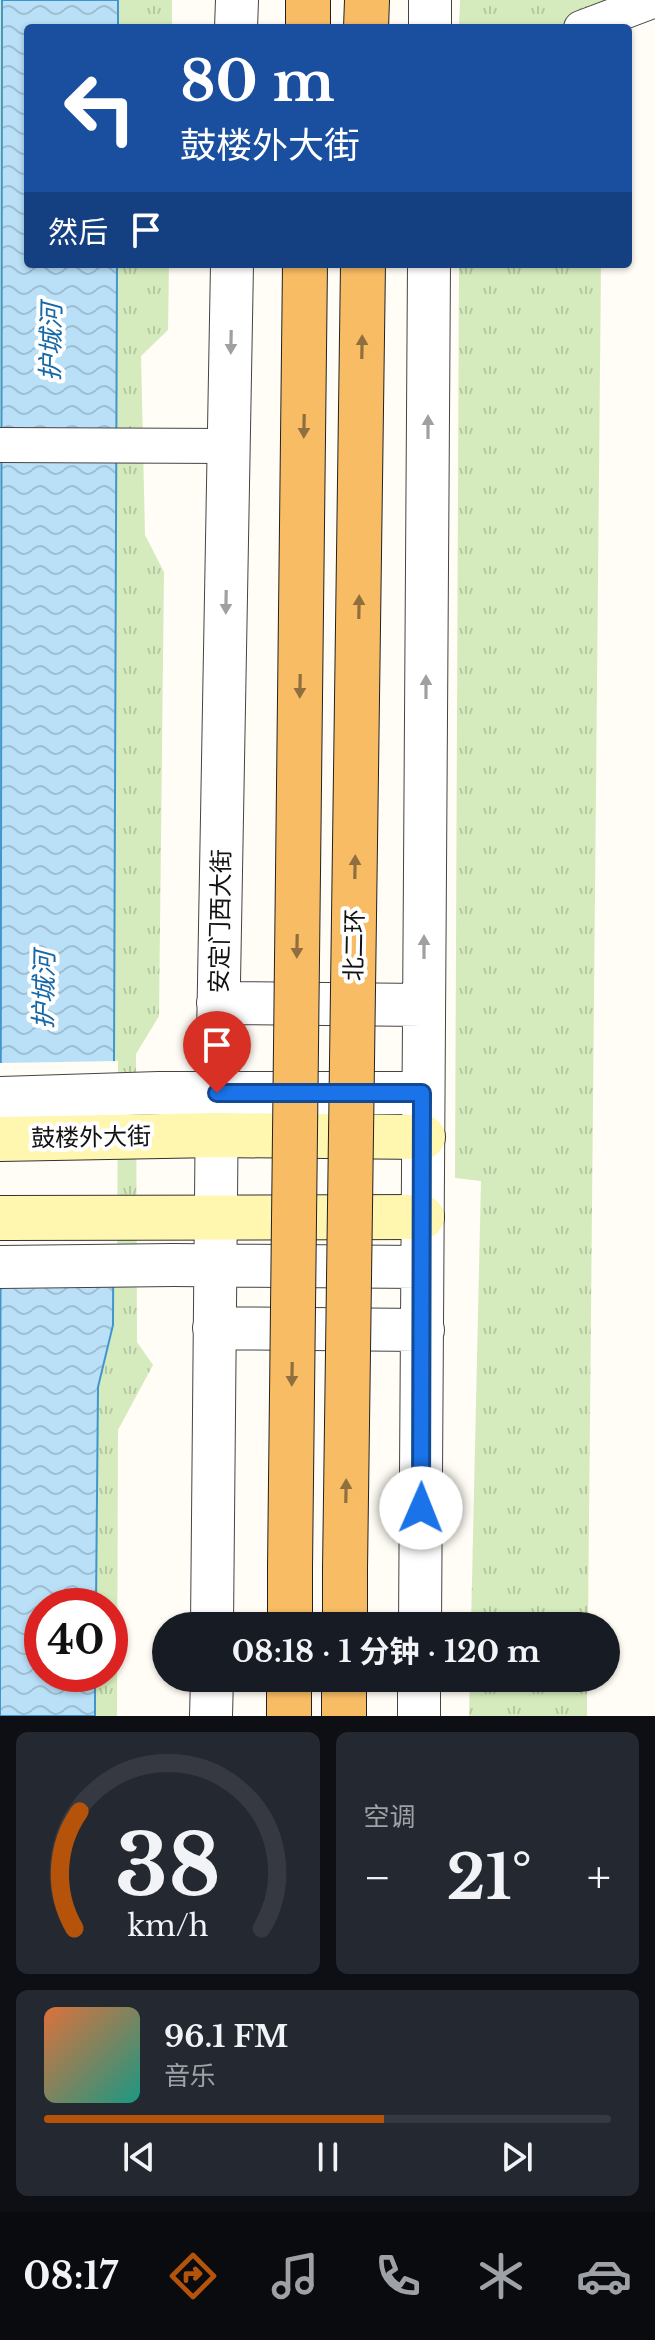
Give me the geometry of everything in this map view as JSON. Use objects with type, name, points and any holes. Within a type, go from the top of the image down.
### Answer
[{"type":"highway","points":[[308,0],[308,24]]},
{"type":"highway","points":[[366,24],[367,0]]},
{"type":"highway","points":[[290,1612],[305,268]]},
{"type":"highway","name":"北二环","points":[[345,1612],[363,268]]},
{"type":"highway","points":[[289,1692],[289,1716]]},
{"type":"highway","points":[[344,1692],[344,1716]]},
{"type":"main road","name":"鼓楼外大街","points":[[0,1139],[160,1114],[216,1114],[423,1137]]},
{"type":"main road","points":[[0,1218],[422,1217]]},
{"type":"street","points":[[236,24],[237,0]]},
{"type":"street","points":[[430,0],[430,24]]},
{"type":"street","points":[[592,24],[655,0]]},
{"type":"street","name":"安定门西大街","points":[[212,1612],[216,1114],[232,268]]},
{"type":"street","points":[[420,1612],[429,268]]},
{"type":"street","points":[[0,445],[229,446]]},
{"type":"street","points":[[218,1003],[423,1005]]},
{"type":"street","name":"鼓楼外大街","points":[[216,1114],[422,1093]]},
{"type":"street","points":[[0,1098],[160,1114]]},
{"type":"street","points":[[0,1267],[422,1267]]},
{"type":"street","points":[[214,1328],[423,1330]]},
{"type":"street","points":[[211,1716],[212,1692]]},
{"type":"street","points":[[419,1692],[419,1716]]},
{"type":"green space","points":[[0,0],[172,0],[172,24],[24,24],[24,268],[169,268],[168,330],[141,356],[145,535],[164,572],[159,1016],[136,1054],[137,1342],[153,1365],[118,1430],[117,1588],[24,1588],[24,1692],[117,1692],[117,1716],[0,1716]]},
{"type":"green space","points":[[460,0],[604,0],[604,24],[459,24]]},
{"type":"green space","points":[[459,268],[601,268],[588,1612],[471,1612],[481,1181],[455,1178]]},
{"type":"green space","points":[[470,1692],[587,1692],[587,1716],[469,1716]]},
{"type":"water","name":"护城河","points":[[2,0],[118,0],[118,24],[24,24],[24,268],[117,268],[113,1325],[98,1387],[96,1588],[24,1588],[24,1692],[95,1692],[95,1716],[0,1716]]},
{"type":"pier","points":[[118,1061],[117,1287],[0,1289],[0,1063]]},
{"type":"route","points":[[217,1093],[422,1093],[421,1508]]}]
